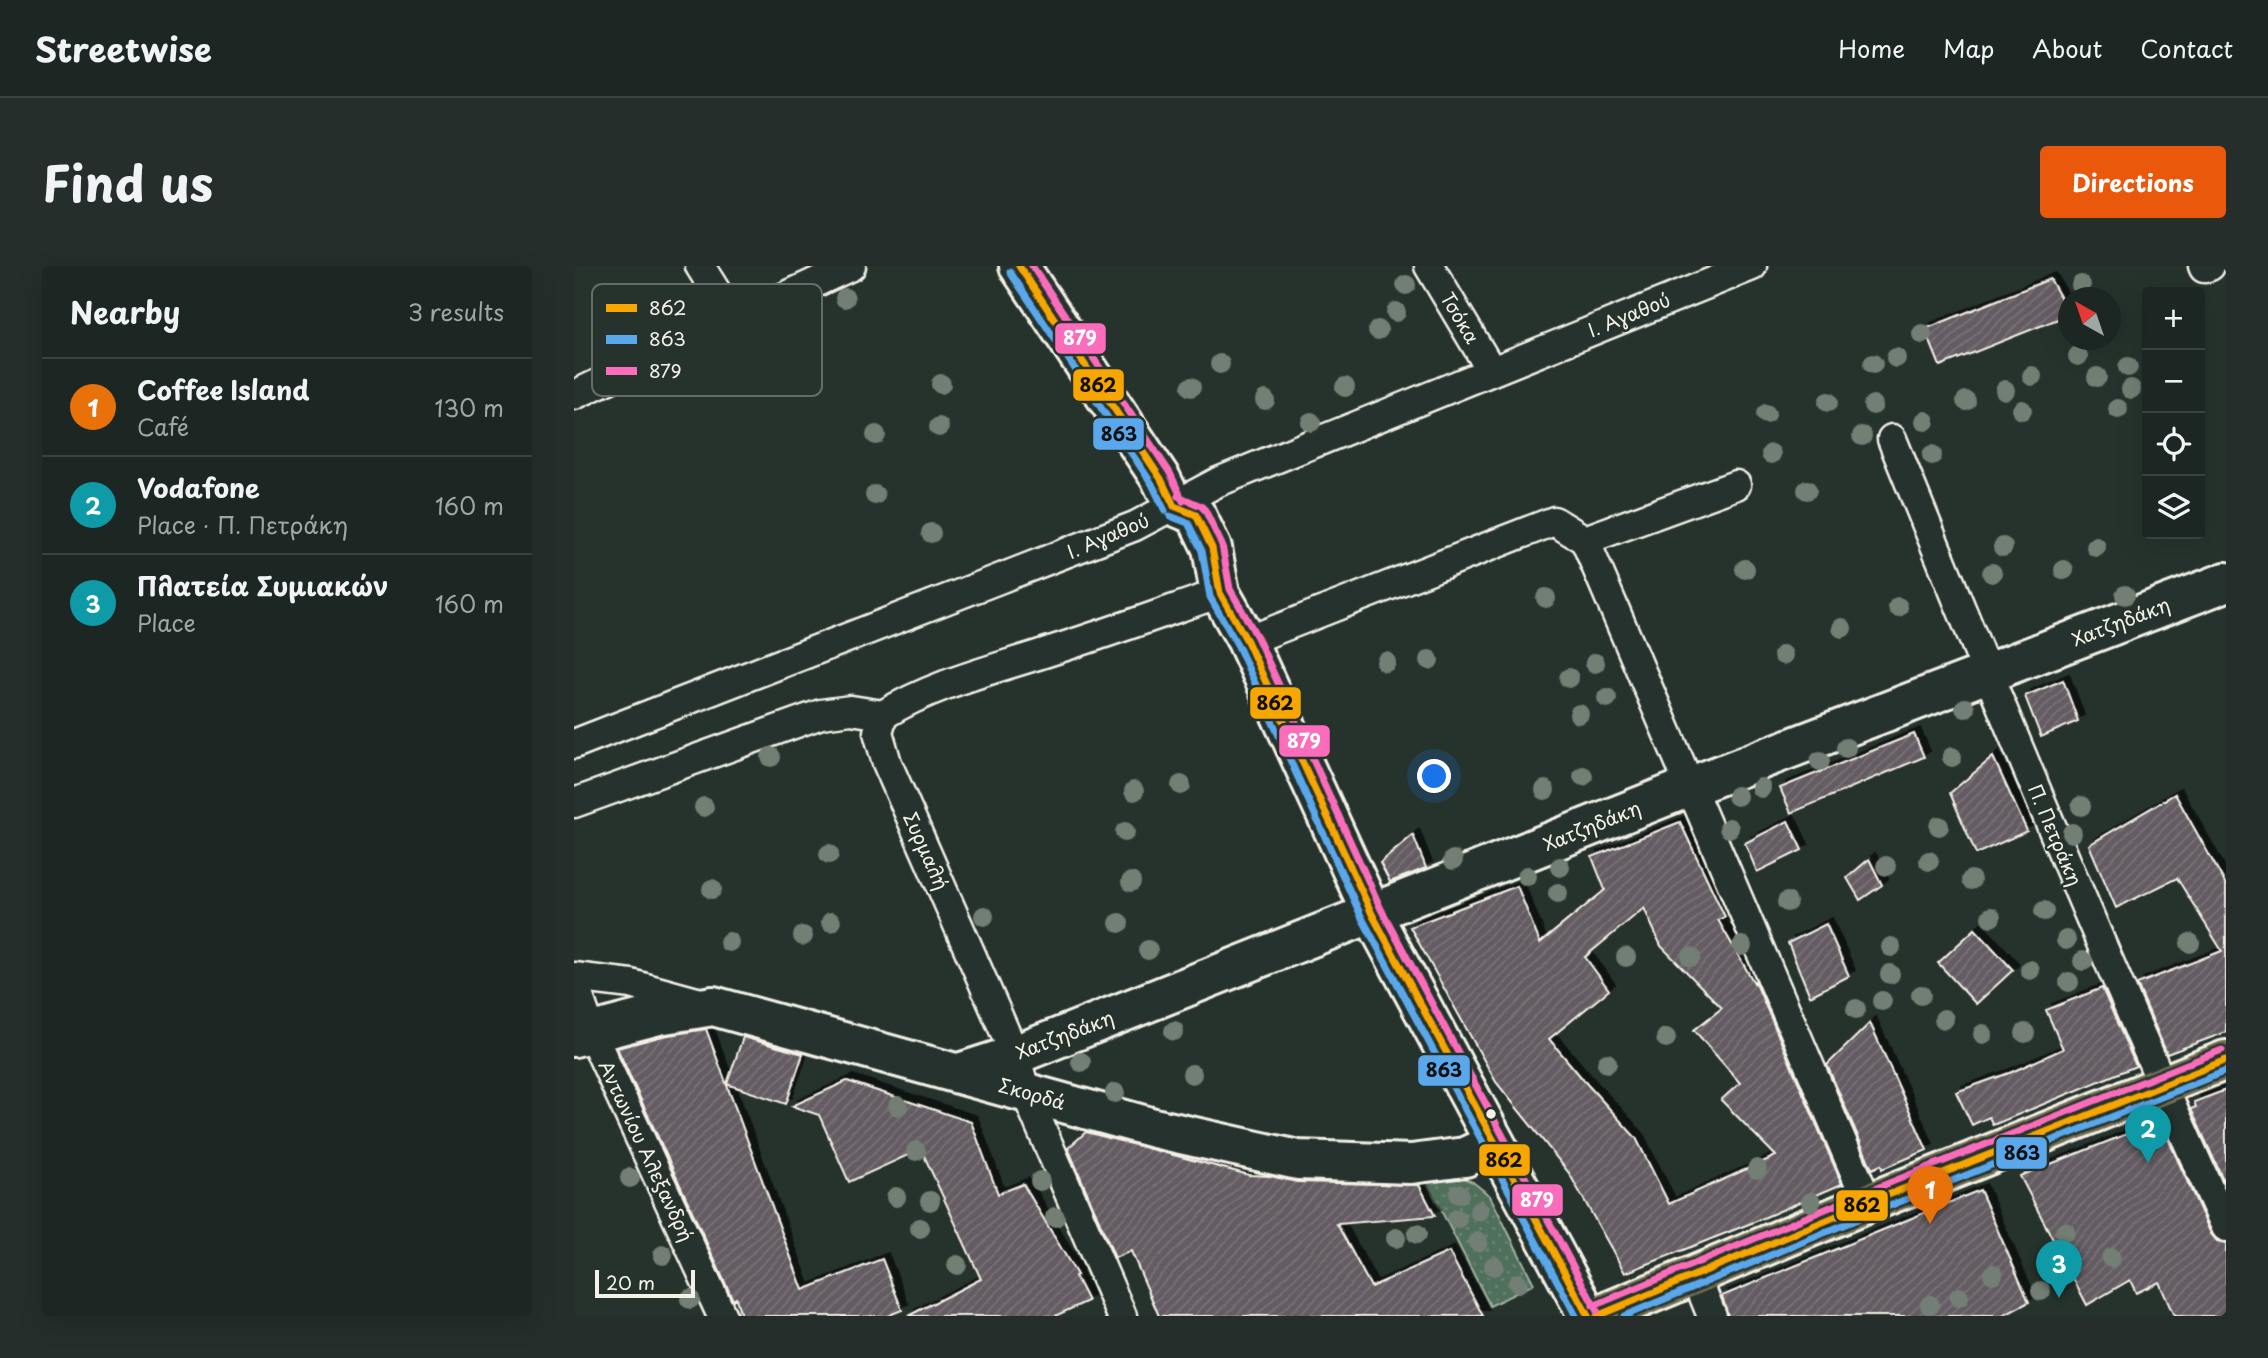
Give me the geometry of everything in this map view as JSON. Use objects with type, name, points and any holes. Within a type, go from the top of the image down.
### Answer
[{"type":"main road","points":[[1597,1316],[1868,1203],[2226,1060]]},
{"type":"street","points":[[700,266],[711,284]]},
{"type":"street","points":[[811,284],[851,266]]},
{"type":"street","points":[[1019,266],[1161,479],[1174,506],[1196,515],[1212,548],[1220,593],[1247,641],[1371,914],[1588,1316]]},
{"type":"street","name":"Τσόκα","points":[[1429,266],[1491,370]]},
{"type":"street","name":"Ι. Αγαθού","points":[[574,744],[1135,526],[1218,482],[1752,266]]},
{"type":"street","points":[[2203,266],[2210,266]]},
{"type":"street","points":[[574,395],[592,386]]},
{"type":"street","name":"Π. Πετράκη","points":[[1892,439],[1986,673],[2162,1087],[2226,1227]]},
{"type":"street","points":[[1585,540],[1736,485]]},
{"type":"street","points":[[1247,641],[1554,521],[1585,540],[1868,1203]]},
{"type":"street","name":"Χατζηδάκη","points":[[959,1073],[1015,1055],[1689,787],[2226,582]]},
{"type":"street","points":[[574,803],[821,714],[851,710],[883,715],[905,701],[953,682],[1089,639],[1220,593]]},
{"type":"street","name":"Συρμαλή","points":[[883,715],[878,732],[887,763],[1015,1055],[1026,1093],[1122,1316]]},
{"type":"street","points":[[574,977],[631,985],[713,1006]]},
{"type":"street","name":"Αντωνίου Αλεξανδρή","points":[[574,983],[583,1035],[722,1316]]},
{"type":"street","name":"Σκορδά","points":[[583,1035],[659,1014],[713,1006],[1154,1128],[1298,1160],[1411,1164],[1465,1157],[1493,1144]]},
{"type":"street","points":[[1695,1274],[1712,1316]]},
{"type":"green space","points":[[1423,1175],[1458,1176],[1473,1182],[1490,1196],[1534,1284],[1490,1306]]},
{"type":"building","points":[[2050,279],[2058,293],[2058,319],[1940,366],[1925,329]]},
{"type":"building","points":[[2063,680],[2078,721],[2041,737],[2025,696]]},
{"type":"building","points":[[1914,734],[1924,757],[1791,813],[1780,788]]},
{"type":"building","points":[[1993,757],[2027,831],[1976,854],[1950,793]]},
{"type":"building","points":[[2175,794],[2226,885],[2226,1032],[2167,1054],[2137,984],[2222,951],[2177,878],[2116,908],[2089,845]]},
{"type":"building","points":[[1788,821],[1802,850],[1757,872],[1745,843]]},
{"type":"building","points":[[1680,822],[1725,917],[1718,920],[1754,983],[1755,981],[1842,1184],[1625,1273],[1569,1173],[1496,1082],[1410,927],[1517,886],[1540,943],[1605,890],[1592,857]],"holes":[[[1644,908],[1661,946],[1722,1008],[1694,1030],[1740,1083],[1721,1100],[1776,1156],[1669,1204],[1636,1138],[1549,1039],[1609,990],[1585,957]]]},
{"type":"building","points":[[1413,835],[1426,868],[1390,882],[1380,863]]},
{"type":"building","points":[[1869,859],[1882,885],[1860,900],[1847,878]]},
{"type":"building","points":[[1826,924],[1849,976],[1810,996],[1788,943]]},
{"type":"building","points":[[1975,929],[2013,970],[1976,1004],[1938,963]]},
{"type":"building","points":[[2102,988],[2136,1066],[1993,1125],[1989,1117],[1972,1125],[1956,1092],[2012,1072],[2063,1049],[2046,1010]]},
{"type":"building","points":[[1870,1023],[1927,1150],[1882,1169],[1881,1165],[1872,1169],[1827,1065]]},
{"type":"building","points":[[706,1029],[803,1290],[882,1259],[902,1310],[887,1316],[741,1316],[736,1298],[733,1300],[617,1048],[663,1036]]},
{"type":"building","points":[[743,1037],[803,1054],[786,1104],[727,1084]]},
{"type":"building","points":[[847,1081],[971,1122],[998,1194],[1023,1184],[1077,1275],[1075,1276],[1088,1301],[1055,1316],[908,1316],[981,1279],[921,1149],[849,1182],[819,1115],[792,1106]]},
{"type":"building","points":[[2226,1090],[2226,1186],[2191,1109],[2196,1107],[2194,1102]]},
{"type":"building","points":[[2160,1121],[2211,1234],[2217,1241],[2226,1243],[2226,1316],[2174,1316],[2159,1282],[2136,1293],[2130,1280],[2087,1305],[2020,1176]]},
{"type":"building","points":[[1086,1132],[1249,1175],[1297,1182],[1419,1185],[1435,1216],[1337,1224],[1371,1287],[1449,1252],[1483,1316],[1159,1316],[1131,1251],[1115,1258],[1068,1148]]},
{"type":"building","points":[[1980,1190],[2029,1302],[2003,1316],[1728,1316],[1722,1296]]},
{"type":"transit line","name":"862","points":[[1019,266],[1161,479],[1174,506]]},
{"type":"transit line","name":"879","points":[[1032,266],[1170,473],[1183,501]]},
{"type":"transit line","name":"863","points":[[1010,272],[1152,484],[1165,511]]},
{"type":"transit line","name":"879","points":[[1178,496],[1205,510],[1222,545],[1230,589],[1257,637],[1381,909],[1597,1311]]},
{"type":"transit line","name":"862","points":[[1174,506],[1196,515],[1212,548],[1220,593],[1247,641],[1372,914],[1588,1316]]},
{"type":"transit line","name":"863","points":[[1170,516],[1188,523],[1202,551],[1210,597],[1238,646],[1362,918],[1576,1316]]},
{"type":"transit line","name":"879","points":[[1593,1306],[1864,1193],[2222,1050]]},
{"type":"transit line","name":"862","points":[[1597,1316],[1868,1203],[2226,1060]]},
{"type":"transit line","name":"863","points":[[1624,1316],[2226,1071]]},
{"type":"place","name":"Vodafone","points":[[2148,1163]]},
{"type":"place","name":"Coffee Island","points":[[1930,1224]]},
{"type":"place","name":"Πλατεία Συμιακών","points":[[2059,1298]]}]
